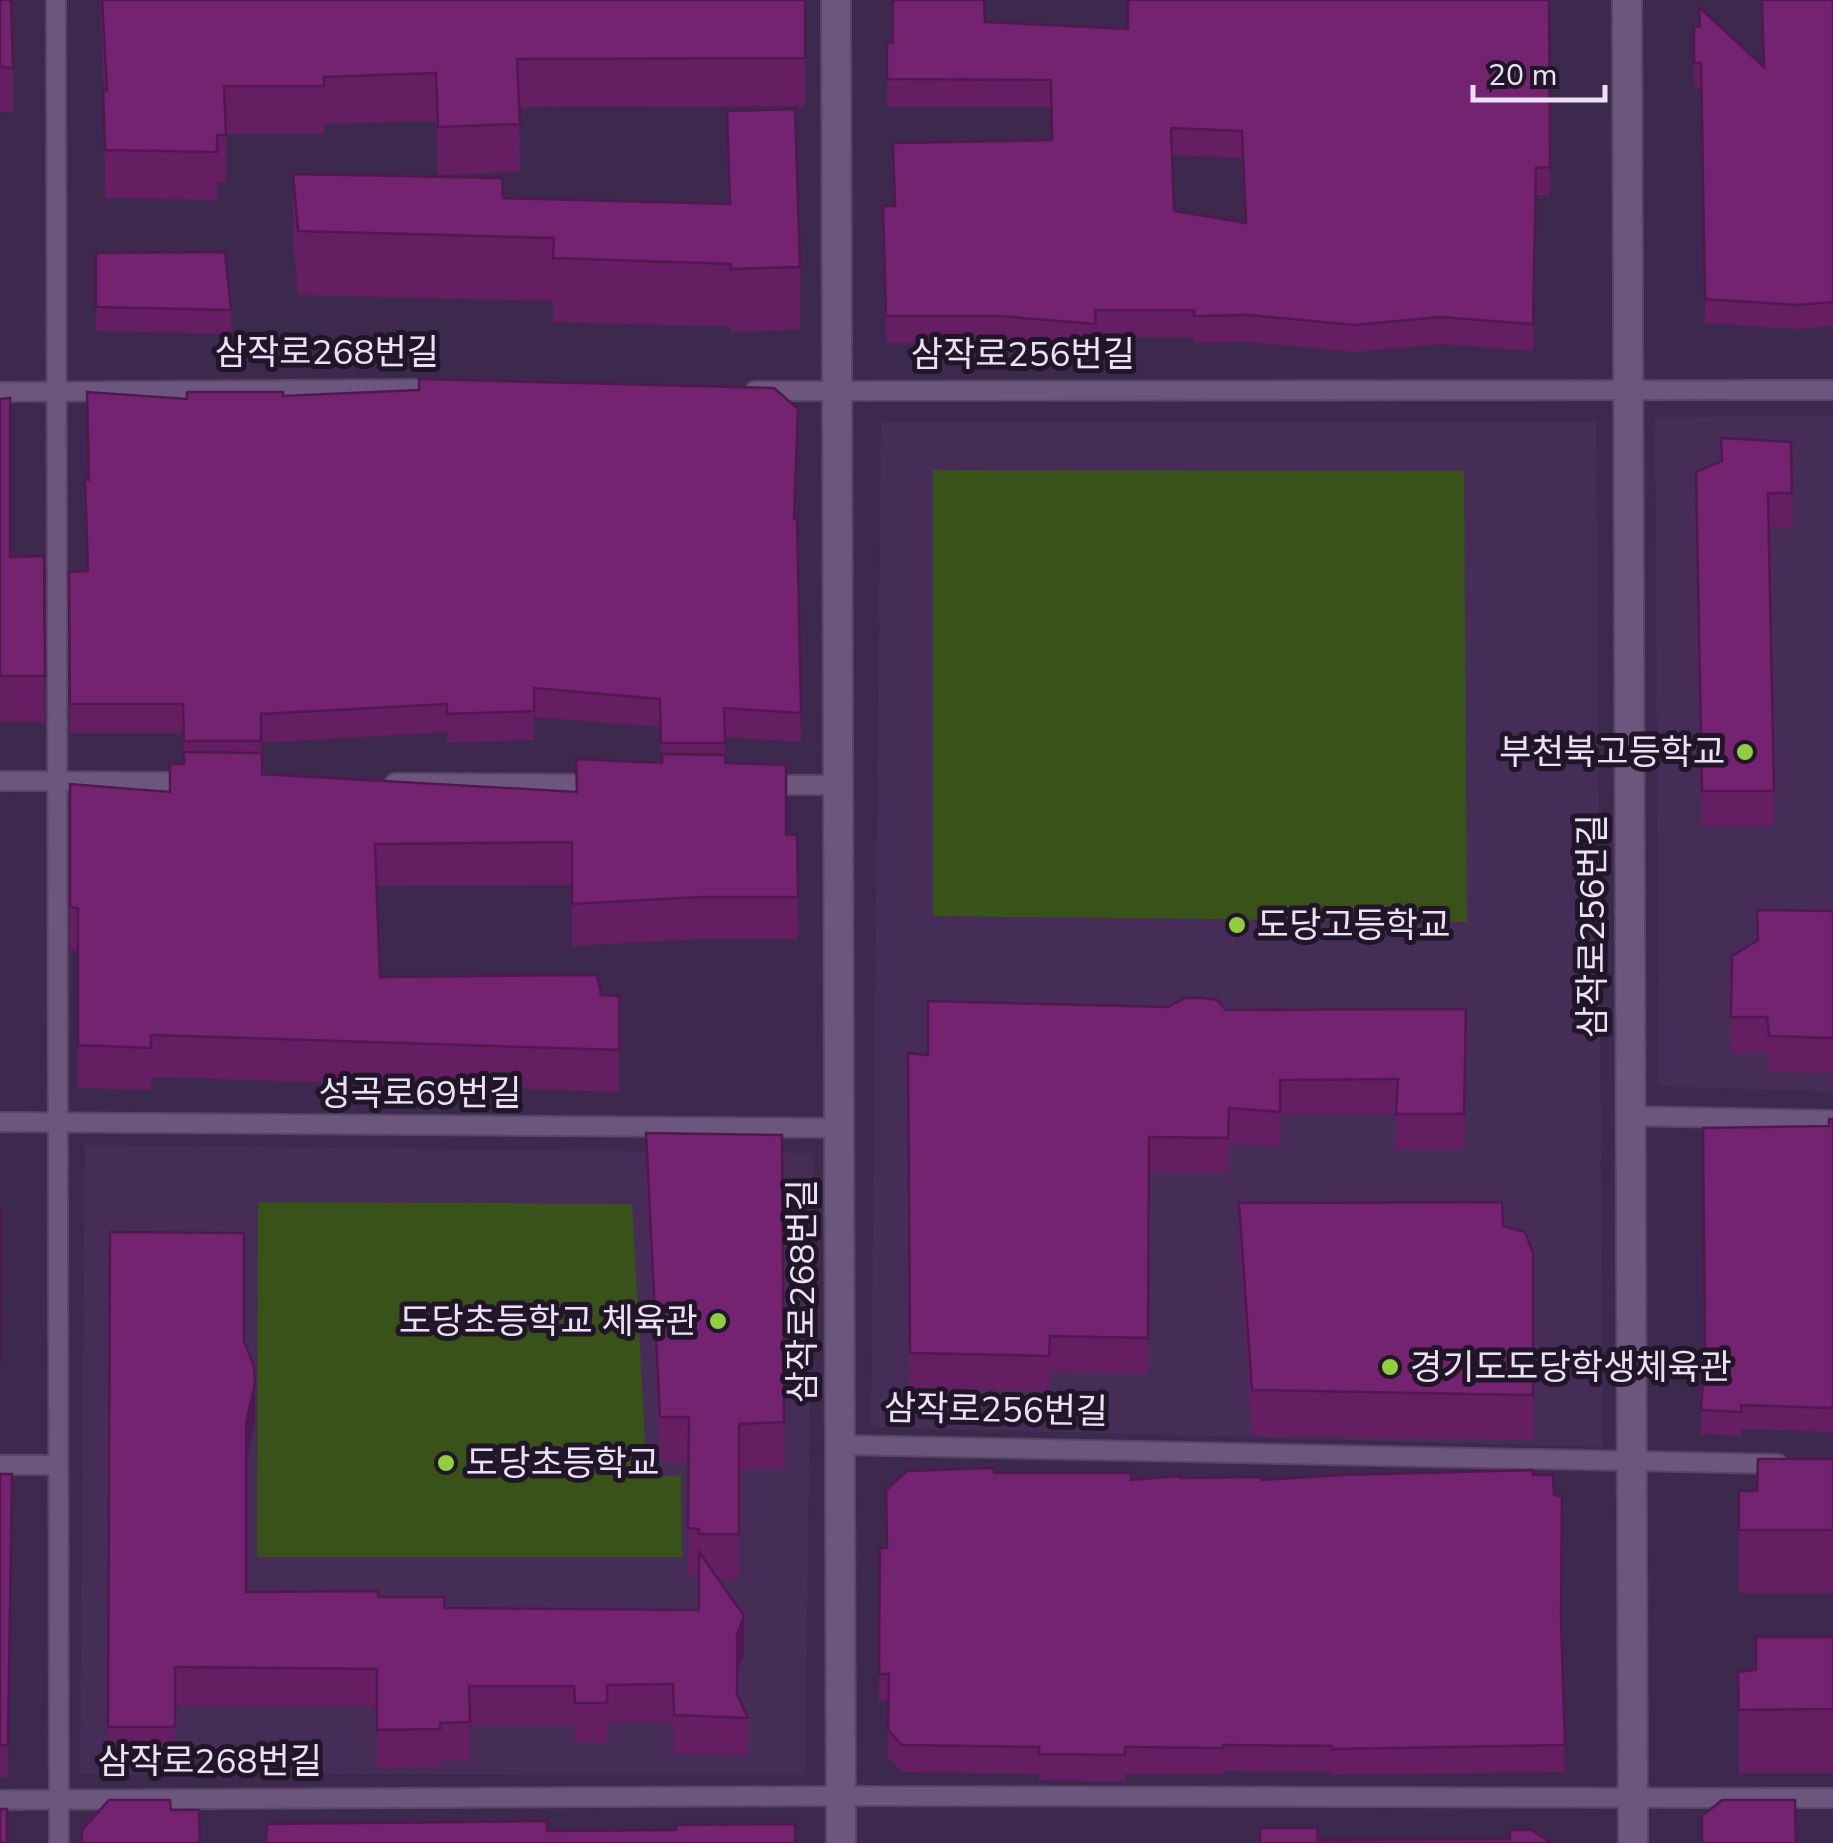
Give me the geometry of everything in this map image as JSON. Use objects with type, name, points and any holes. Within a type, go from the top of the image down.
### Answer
[{"type":"street","name":"삼작로268번길","points":[[836,0],[841,1843]]},
{"type":"street","name":"삼작로256번길","points":[[1628,0],[1633,1843]]},
{"type":"lane","points":[[56,0],[59,1843]]},
{"type":"lane","name":"삼작로268번길","points":[[0,392],[452,389]]},
{"type":"lane","points":[[1628,390],[1833,390]]},
{"type":"lane","name":"삼작로256번길","points":[[837,391],[1628,390]]},
{"type":"lane","points":[[741,391],[837,391]]},
{"type":"lane","points":[[0,781],[208,782]]},
{"type":"lane","points":[[382,783],[620,784]]},
{"type":"lane","points":[[739,784],[838,785]]},
{"type":"lane","points":[[1630,1116],[1833,1120]]},
{"type":"lane","name":"성곡로69번길","points":[[0,1122],[839,1128]]},
{"type":"lane","name":"삼작로256번길","points":[[840,1444],[1632,1461]]},
{"type":"lane","points":[[1632,1461],[1796,1464]]},
{"type":"lane","points":[[0,1465],[58,1465]]},
{"type":"lane","points":[[841,1796],[1833,1798]]},
{"type":"lane","name":"삼작로268번길","points":[[0,1800],[841,1796]]},
{"type":"shaded area","name":"부천북고등학교","points":[[1833,416],[1833,1092],[1659,1086],[1655,417]]},
{"type":"shaded area","name":"도당고등학교","points":[[881,422],[1596,422],[1603,1447],[871,1427]]},
{"type":"shaded area","name":"도당초등학교","points":[[85,1145],[813,1153],[805,1775],[80,1774]]},
{"type":"green space","points":[[933,470],[1464,471],[1467,922],[933,916]]},
{"type":"green space","points":[[258,1202],[632,1204],[647,1477],[681,1475],[682,1557],[257,1557]]},
{"type":"building","points":[[0,0],[11,0],[13,68],[0,67]]},
{"type":"building","points":[[102,0],[805,0],[805,58],[517,59],[520,124],[438,127],[436,73],[324,77],[324,86],[224,86],[226,135],[217,135],[217,152],[105,150],[103,90],[107,90]]},
{"type":"building","points":[[893,0],[984,0],[985,22],[1128,29],[1128,0],[1549,0],[1550,167],[1536,168],[1533,324],[1440,317],[1355,325],[1249,315],[1194,316],[1194,310],[1095,310],[1096,324],[999,316],[886,316],[883,206],[895,206],[893,143],[1052,140],[1051,80],[887,79],[887,43],[893,43]],"holes":[[[1171,128],[1242,131],[1246,223],[1174,211]]]},
{"type":"building","points":[[1762,0],[1833,0],[1833,302],[1797,305],[1705,299],[1701,63],[1694,63],[1694,27],[1700,26],[1699,7],[1764,67]]},
{"type":"building","points":[[795,109],[800,267],[731,269],[731,264],[553,258],[554,238],[298,231],[293,174],[502,178],[503,198],[730,204],[727,111]]},
{"type":"building","points":[[225,252],[231,310],[96,307],[96,253]]},
{"type":"building","points":[[419,379],[774,388],[798,409],[794,519],[797,518],[801,713],[724,708],[725,743],[661,743],[660,699],[534,688],[534,711],[447,714],[447,704],[261,714],[261,741],[184,741],[183,704],[70,704],[69,572],[88,571],[87,392],[187,399],[187,392],[283,392],[283,396],[419,390]]},
{"type":"building","points":[[10,398],[10,557],[44,556],[45,676],[0,676],[0,399]]},
{"type":"building","points":[[1721,438],[1791,442],[1792,493],[1768,493],[1774,791],[1702,791],[1696,472],[1722,461]]},
{"type":"building","points":[[184,752],[262,753],[262,774],[577,792],[576,759],[662,763],[662,754],[725,755],[725,763],[786,765],[786,835],[797,835],[798,897],[572,904],[572,842],[375,844],[380,977],[597,975],[601,995],[619,996],[619,1050],[151,1035],[151,1048],[78,1045],[78,908],[70,907],[70,784],[170,792],[170,764],[184,764]]},
{"type":"building","points":[[1757,910],[1833,911],[1833,1038],[1769,1036],[1767,1017],[1731,1017],[1732,956],[1758,940]]},
{"type":"building","points":[[1185,998],[1217,1000],[1226,1010],[1466,1009],[1464,1114],[1396,1114],[1398,1079],[1280,1080],[1280,1112],[1229,1108],[1228,1138],[1149,1137],[1148,1338],[1050,1336],[1049,1356],[910,1353],[908,1053],[928,1055],[928,1001],[1168,1007]]},
{"type":"building","points":[[1829,1119],[1833,1119],[1833,1408],[1741,1405],[1741,1412],[1701,1410],[1705,1349],[1703,1128],[1829,1126]]},
{"type":"building","name":"도당초등학교 체육관","points":[[646,1133],[782,1135],[784,1422],[739,1424],[739,1534],[699,1534],[699,1529],[688,1528],[689,1417],[660,1417]]},
{"type":"building","name":"경기도도당학생체육관","points":[[1502,1202],[1503,1226],[1525,1232],[1533,1253],[1533,1395],[1252,1390],[1239,1203]]},
{"type":"building","points":[[0,1209],[1,1209],[0,1362]]},
{"type":"building","points":[[110,1232],[244,1233],[244,1341],[254,1366],[255,1383],[246,1424],[246,1592],[378,1591],[378,1597],[445,1597],[444,1608],[699,1610],[699,1552],[744,1616],[737,1634],[737,1695],[748,1718],[674,1715],[673,1684],[607,1685],[607,1703],[575,1703],[574,1686],[469,1686],[470,1722],[440,1723],[440,1729],[377,1730],[377,1669],[175,1667],[175,1727],[108,1727]]},
{"type":"building","points":[[1758,1459],[1833,1459],[1833,1530],[1739,1530],[1739,1491],[1757,1491]]},
{"type":"building","points":[[994,1468],[994,1473],[1131,1473],[1131,1480],[1179,1476],[1262,1480],[1533,1470],[1533,1475],[1553,1475],[1554,1495],[1562,1496],[1565,1745],[1125,1747],[1125,1755],[1039,1754],[1039,1747],[902,1745],[888,1730],[889,1674],[879,1674],[880,1548],[887,1548],[886,1490],[907,1471]]},
{"type":"building","points":[[0,1474],[12,1474],[8,1745],[0,1745]]},
{"type":"building","points":[[1756,1637],[1833,1637],[1833,1709],[1739,1710],[1738,1672],[1756,1670]]},
{"type":"building","points":[[109,1800],[170,1800],[171,1810],[199,1810],[200,1843],[82,1843],[82,1830]]},
{"type":"building","points":[[1722,1800],[1795,1800],[1796,1843],[1702,1843],[1702,1816]]},
{"type":"building","points":[[0,1809],[7,1809],[7,1843],[0,1843]]},
{"type":"building","points":[[547,1821],[547,1831],[795,1824],[795,1843],[266,1843],[267,1824]]},
{"type":"building","points":[[1260,1828],[1317,1828],[1318,1840],[1510,1839],[1510,1830],[1532,1830],[1551,1843],[1260,1843]]},
{"type":"place","name":"부천북고등학교","points":[[1745,752]]},
{"type":"place","name":"도당고등학교","points":[[1237,925]]},
{"type":"place","name":"도당초등학교 체육관","points":[[718,1321]]},
{"type":"place","name":"경기도도당학생체육관","points":[[1390,1367]]},
{"type":"place","name":"도당초등학교","points":[[446,1463]]}]
